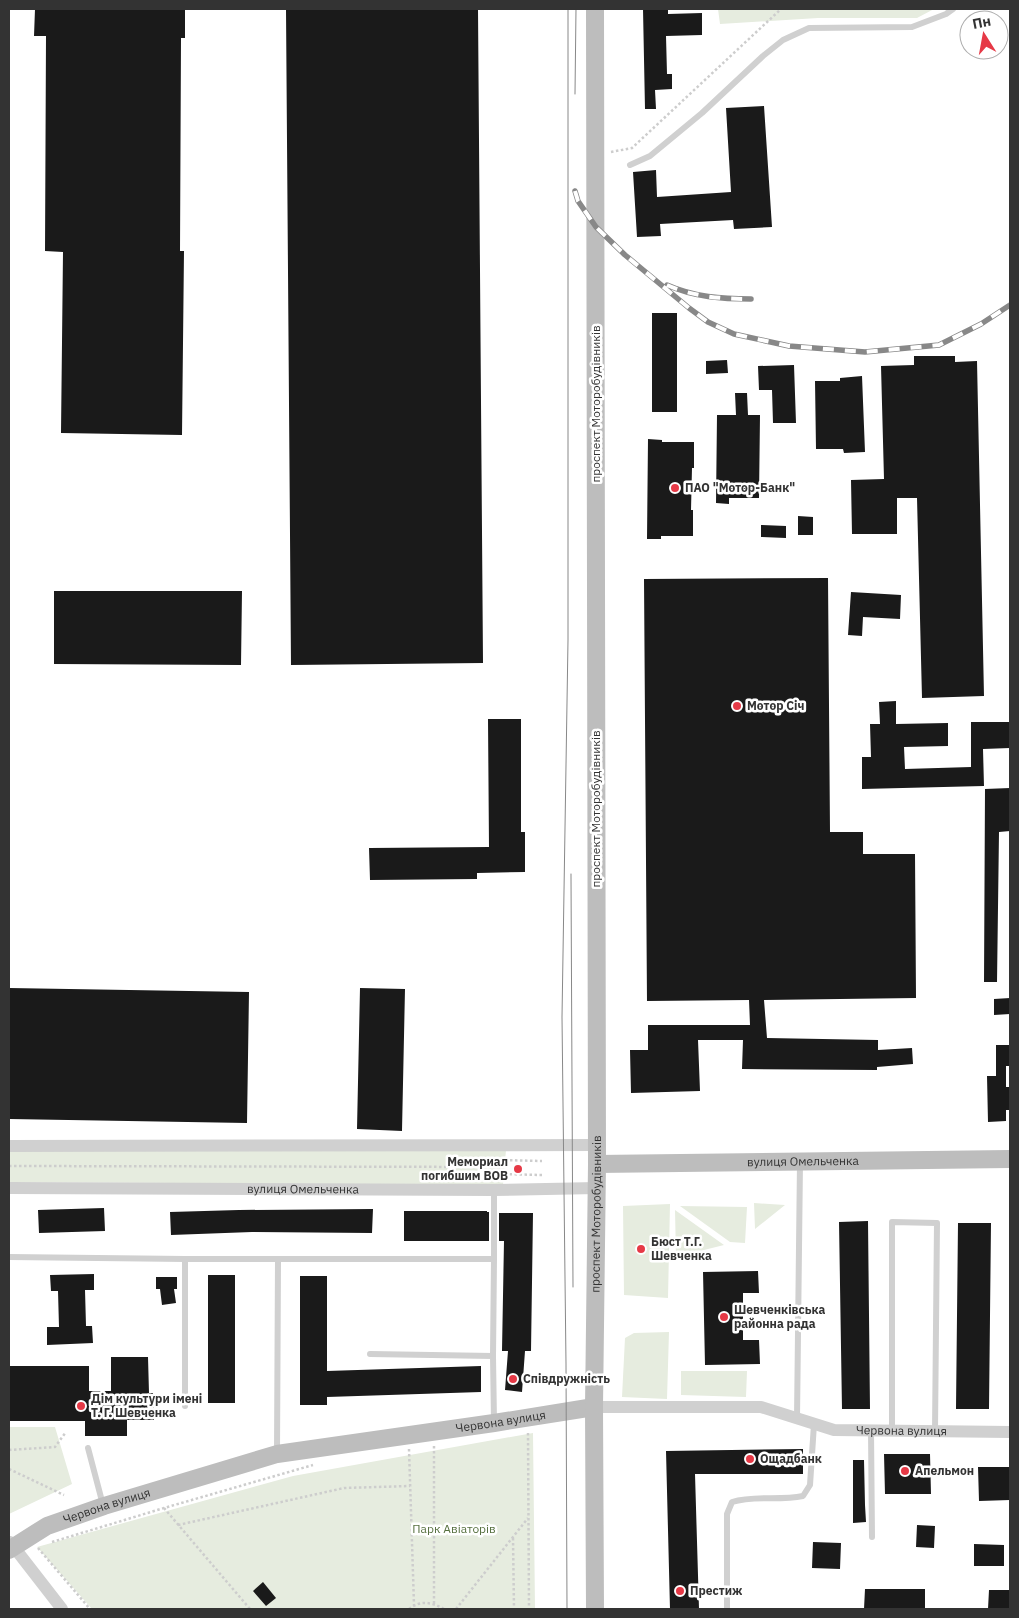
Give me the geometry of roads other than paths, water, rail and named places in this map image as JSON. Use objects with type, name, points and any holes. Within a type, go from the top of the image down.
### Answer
[{"type":"main road","name":"проспект Моторобудівників","points":[[595,1609],[594,1407],[597,1188],[596,9]]},
{"type":"main road","name":"вулиця Омельченка","points":[[597,1164],[1010,1159]]},
{"type":"main road","name":"Червона вулиця","points":[[10,1546],[47,1526],[104,1506],[277,1454],[594,1407]]},
{"type":"street","points":[[9,1146],[596,1145]]},
{"type":"street","name":"вулиця Омельченка","points":[[9,1188],[494,1190],[597,1188]]},
{"type":"street","name":"Червона вулиця","points":[[594,1407],[761,1407],[834,1430],[1010,1432]]},
{"type":"street","points":[[10,1546],[62,1609]]},
{"type":"lane","points":[[630,165],[650,156],[702,113],[763,56],[783,40],[809,28],[912,26],[946,14],[953,9]]},
{"type":"lane","points":[[797,1419],[800,1161]]},
{"type":"lane","points":[[494,1190],[494,1423]]},
{"type":"lane","points":[[892,1431],[892,1222],[937,1223],[935,1431]]},
{"type":"lane","points":[[9,1257],[185,1260],[494,1259]]},
{"type":"lane","points":[[185,1260],[185,1406]]},
{"type":"lane","points":[[277,1454],[278,1260]]},
{"type":"lane","points":[[370,1354],[493,1356]]},
{"type":"lane","points":[[727,1609],[726,1514],[732,1502],[744,1498],[790,1499],[802,1496],[810,1485],[814,1424]]},
{"type":"lane","points":[[871,1431],[872,1537]]},
{"type":"lane","points":[[88,1448],[104,1506]]},
{"type":"tram line","points":[[567,1609],[562,1017],[568,640],[568,9]]},
{"type":"tram line","points":[[575,94],[576,9]]},
{"type":"tram line","points":[[571,874],[573,1287]]},
{"type":"railway","points":[[575,191],[578,201],[596,227],[625,255],[708,322],[734,334],[789,346],[865,352],[939,345],[981,324],[1010,305]]},
{"type":"railway","points":[[667,285],[687,292],[708,296],[751,299]]},
{"type":"place","name":"ПАО \"Мотор-Банк\"","points":[[675,488]]},
{"type":"place","name":"Мотор Січ","points":[[737,706]]},
{"type":"place","name":"Мемориал погибшим ВОВ","points":[[518,1169]]},
{"type":"place","name":"Бюст Т.Г. Шевченка","points":[[641,1249]]},
{"type":"place","name":"Шевченківська районна рада","points":[[724,1317]]},
{"type":"place","name":"Співдружність","points":[[513,1379]]},
{"type":"place","name":"Дім культури імені Т. Г. Шевченка","points":[[81,1406]]},
{"type":"place","name":"Ощадбанк","points":[[750,1459]]},
{"type":"place","name":"Апельмон","points":[[905,1471]]},
{"type":"place","name":"Престиж","points":[[680,1591]]},
{"type":"park label","name":"Парк Авіаторів","points":[[454,1529]]}]
